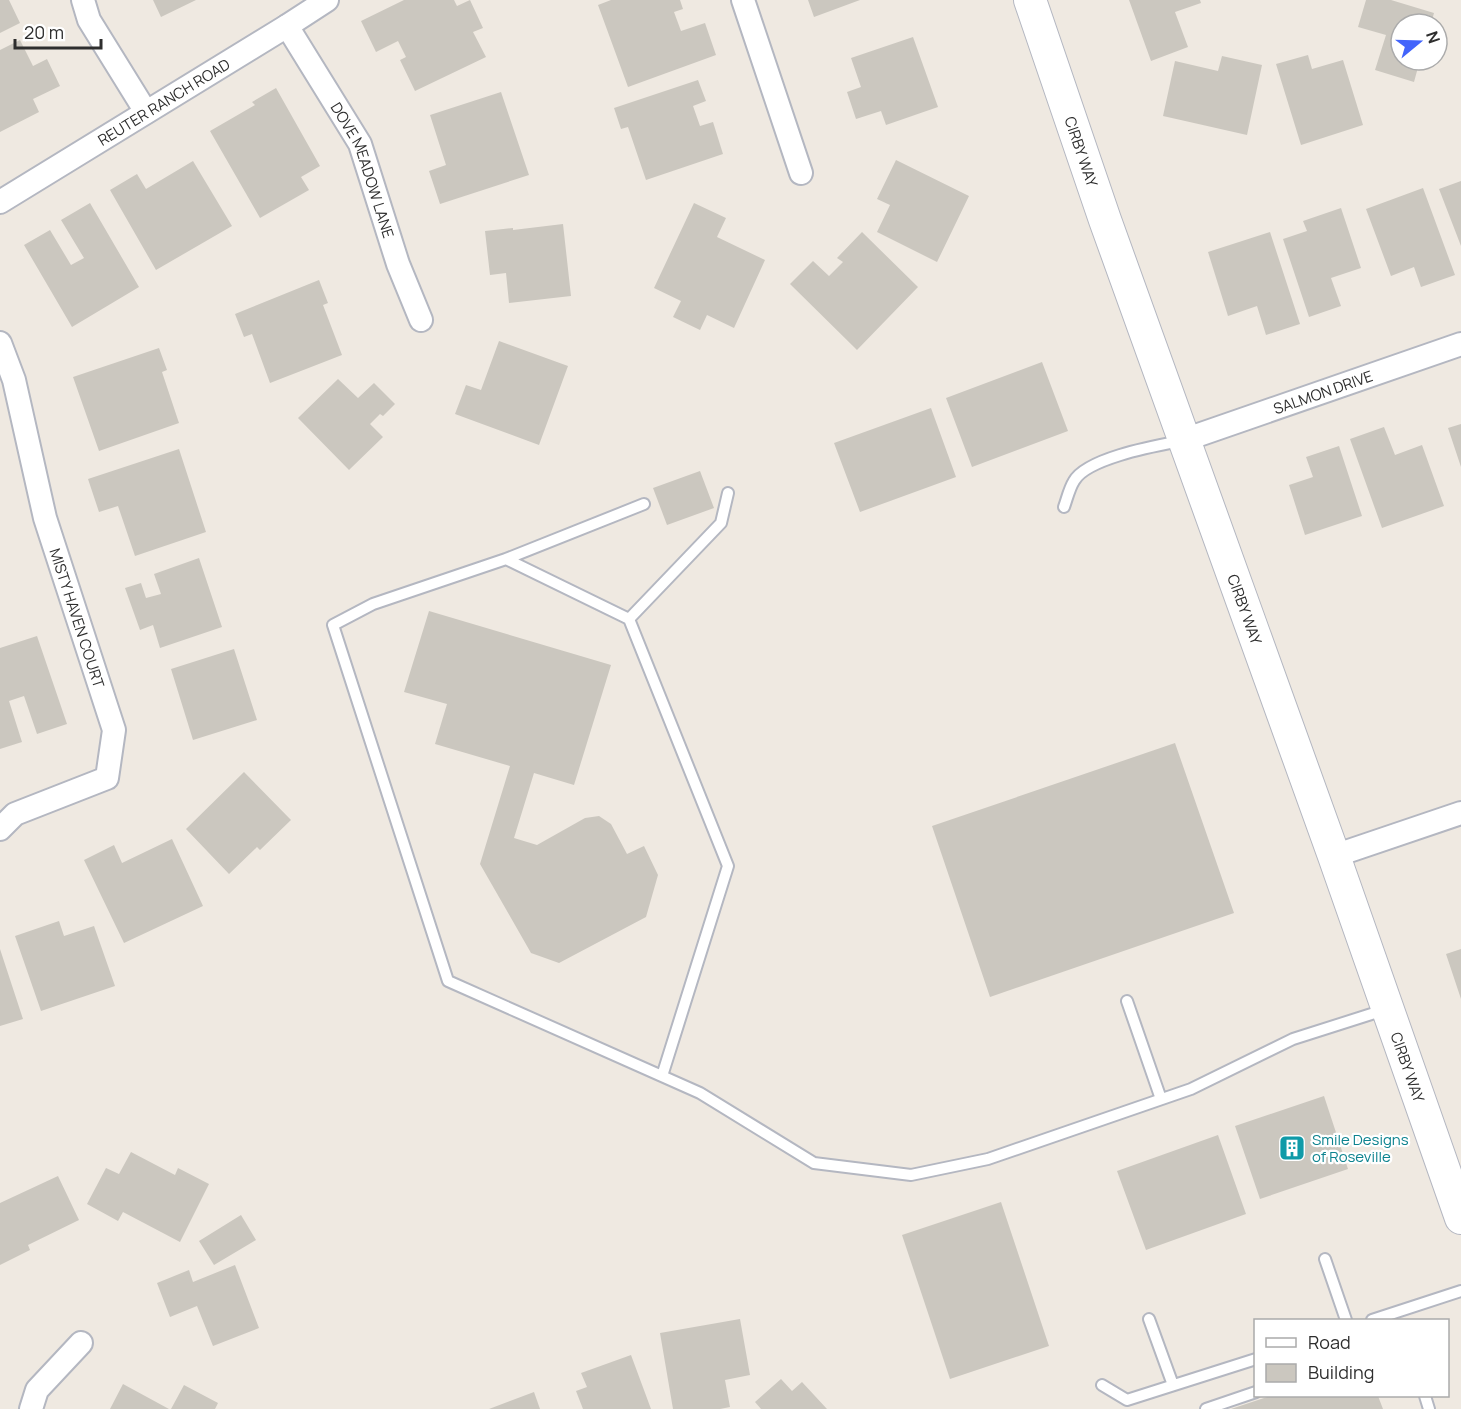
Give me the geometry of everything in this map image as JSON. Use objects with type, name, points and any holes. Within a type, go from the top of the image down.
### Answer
[{"type":"main road","name":"CIRBY WAY","points":[[1030,0],[1105,220],[1334,856],[1461,1218]]},
{"type":"street","points":[[83,0],[89,20],[146,112]]},
{"type":"street","name":"REUTER RANCH ROAD","points":[[0,202],[327,0]]},
{"type":"street","points":[[743,0],[801,173]]},
{"type":"street","name":"DOVE MEADOW LANE","points":[[286,26],[360,144],[398,264],[421,320]]},
{"type":"street","name":"MISTY HAVEN COURT","points":[[0,343],[14,380],[45,518],[114,729],[108,778],[15,814],[0,829]]},
{"type":"street","name":"SALMON DRIVE","points":[[1184,440],[1461,344]]},
{"type":"street","points":[[1334,856],[1461,813]]},
{"type":"street","points":[[31,1409],[37,1390],[81,1343]]},
{"type":"lane","points":[[1064,507],[1074,479],[1090,467],[1133,451],[1184,440]]},
{"type":"lane","points":[[629,619],[721,523],[728,494]]},
{"type":"lane","points":[[644,504],[506,559],[373,604],[333,625],[448,981],[700,1093],[814,1163],[911,1175],[988,1159],[1191,1089],[1293,1039],[1387,1009]]},
{"type":"lane","points":[[506,559],[629,619],[728,866],[662,1076]]},
{"type":"lane","points":[[1127,1001],[1161,1099]]},
{"type":"lane","points":[[1325,1259],[1346,1319]]},
{"type":"lane","points":[[1378,1319],[1398,1316],[1461,1291]]},
{"type":"lane","points":[[1149,1319],[1173,1386]]},
{"type":"lane","points":[[1102,1385],[1128,1400],[1254,1360]]},
{"type":"lane","points":[[1206,1409],[1254,1393]]},
{"type":"building","points":[[0,0],[9,0],[20,23],[0,33]]},
{"type":"building","points":[[153,0],[196,0],[161,17]]},
{"type":"building","points":[[404,0],[454,0],[457,6],[470,0],[483,28],[473,32],[486,57],[415,91],[400,60],[406,57],[398,41],[376,52],[361,21]]},
{"type":"building","points":[[611,0],[680,0],[683,9],[674,12],[681,31],[705,23],[716,55],[628,87],[598,5]]},
{"type":"building","points":[[808,0],[860,0],[814,17]]},
{"type":"building","points":[[1129,0],[1200,0],[1201,3],[1175,12],[1188,47],[1151,61]]},
{"type":"building","points":[[1366,0],[1391,0],[1431,12],[1389,12],[1389,72],[1417,72],[1414,82],[1375,70],[1386,35],[1358,27]]},
{"type":"building","points":[[913,37],[938,107],[886,125],[881,111],[856,119],[847,92],[861,87],[851,58]]},
{"type":"building","points":[[20,40],[33,66],[47,59],[60,86],[33,99],[39,112],[0,132],[0,50]]},
{"type":"building","points":[[1308,55],[1312,69],[1343,60],[1363,125],[1301,145],[1276,64]]},
{"type":"building","points":[[1222,56],[1262,65],[1247,135],[1163,116],[1175,61],[1218,71]]},
{"type":"building","points":[[698,80],[706,101],[693,106],[700,126],[713,122],[723,154],[646,180],[628,127],[621,129],[614,108]]},
{"type":"building","points":[[276,88],[320,166],[301,177],[309,190],[260,218],[210,131],[255,105],[252,102]]},
{"type":"building","points":[[501,92],[529,175],[440,204],[429,171],[446,165],[430,115]]},
{"type":"building","points":[[896,160],[969,196],[937,262],[877,232],[890,205],[877,199]]},
{"type":"building","points":[[193,161],[232,226],[156,270],[110,190],[137,174],[146,189]]},
{"type":"building","points":[[1461,181],[1461,246],[1439,189]]},
{"type":"building","points":[[1423,188],[1455,275],[1421,287],[1414,267],[1391,276],[1366,209]]},
{"type":"building","points":[[90,203],[139,287],[72,327],[24,245],[50,230],[71,265],[84,258],[61,220]]},
{"type":"building","points":[[694,203],[726,218],[717,237],[765,260],[734,328],[707,315],[700,330],[673,317],[681,301],[654,288]]},
{"type":"building","points":[[1341,208],[1361,268],[1331,278],[1341,306],[1309,317],[1283,239],[1307,231],[1303,221]]},
{"type":"building","points":[[563,224],[571,296],[509,303],[506,273],[490,275],[485,231]]},
{"type":"building","points":[[862,232],[918,287],[857,350],[790,284],[813,261],[829,276],[843,262],[837,258]]},
{"type":"building","points":[[1270,232],[1300,324],[1266,335],[1257,306],[1228,316],[1208,252]]},
{"type":"building","points":[[319,280],[328,303],[323,305],[342,355],[270,383],[252,334],[244,337],[235,314]]},
{"type":"building","points":[[499,341],[568,366],[539,445],[455,414],[466,385],[481,390]]},
{"type":"building","points":[[159,348],[167,370],[162,372],[179,423],[99,451],[73,377]]},
{"type":"building","points":[[1042,362],[1068,431],[972,467],[946,398]]},
{"type":"building","points":[[338,379],[358,398],[374,383],[395,404],[383,416],[380,414],[370,424],[383,437],[349,470],[298,418]]},
{"type":"building","points":[[931,408],[956,477],[860,512],[834,443]]},
{"type":"building","points":[[1461,424],[1461,467],[1448,428]]},
{"type":"building","points":[[1384,427],[1395,455],[1422,445],[1444,506],[1382,528],[1350,439]]},
{"type":"building","points":[[1339,446],[1362,516],[1305,535],[1289,485],[1313,477],[1306,457]]},
{"type":"building","points":[[179,449],[206,532],[135,556],[118,506],[99,512],[88,479]]},
{"type":"building","points":[[700,471],[714,508],[667,525],[653,488]]},
{"type":"building","points":[[199,558],[222,627],[160,648],[153,625],[140,630],[125,588],[141,583],[146,598],[161,594],[154,574]]},
{"type":"building","points":[[429,611],[611,665],[574,785],[534,773],[514,838],[537,845],[585,818],[599,816],[611,824],[627,854],[644,846],[658,875],[646,917],[559,963],[531,953],[480,864],[510,766],[435,744],[447,704],[404,692]]},
{"type":"building","points":[[37,636],[67,724],[37,734],[24,696],[9,701],[22,742],[0,749],[0,648]]},
{"type":"building","points":[[234,649],[257,720],[193,740],[171,669]]},
{"type":"building","points":[[1175,743],[1234,913],[990,997],[932,826]]},
{"type":"building","points":[[244,772],[291,820],[260,850],[257,847],[229,874],[186,829]]},
{"type":"building","points":[[172,839],[203,906],[124,943],[84,860],[114,845],[122,863]]},
{"type":"building","points":[[59,921],[64,936],[94,926],[115,986],[41,1011],[15,936]]},
{"type":"building","points":[[0,949],[23,1019],[0,1026]]},
{"type":"building","points":[[1461,949],[1461,999],[1446,954]]},
{"type":"building","name":"Smile Designs of Roseville","points":[[1324,1096],[1348,1169],[1260,1199],[1235,1126]]},
{"type":"building","points":[[1218,1135],[1246,1214],[1146,1250],[1117,1171]]},
{"type":"building","points":[[131,1152],[175,1175],[178,1168],[209,1184],[180,1242],[123,1212],[118,1221],[87,1204],[106,1168],[119,1174]]},
{"type":"building","points":[[58,1176],[79,1220],[28,1245],[30,1250],[0,1265],[0,1203]]},
{"type":"building","points":[[1001,1202],[1049,1346],[950,1379],[902,1235]]},
{"type":"building","points":[[241,1215],[256,1240],[214,1265],[199,1241]]},
{"type":"building","points":[[235,1265],[259,1328],[213,1346],[197,1306],[170,1317],[157,1283],[189,1270],[193,1282]]},
{"type":"building","points":[[740,1319],[750,1375],[725,1380],[730,1407],[673,1409],[660,1333]]},
{"type":"building","points":[[631,1355],[651,1409],[583,1409],[576,1391],[587,1387],[581,1373]]},
{"type":"building","points":[[781,1379],[792,1391],[802,1382],[827,1409],[761,1409],[755,1402]]},
{"type":"building","points":[[123,1384],[169,1409],[110,1409]]},
{"type":"building","points":[[184,1385],[218,1403],[215,1409],[171,1409]]},
{"type":"building","points":[[534,1392],[540,1409],[489,1409]]},
{"type":"building","points":[[1267,1397],[1378,1397],[1383,1409],[1231,1409]]},
{"type":"place","name":"Smile Designs of Roseville","points":[[1292,1148]]}]
